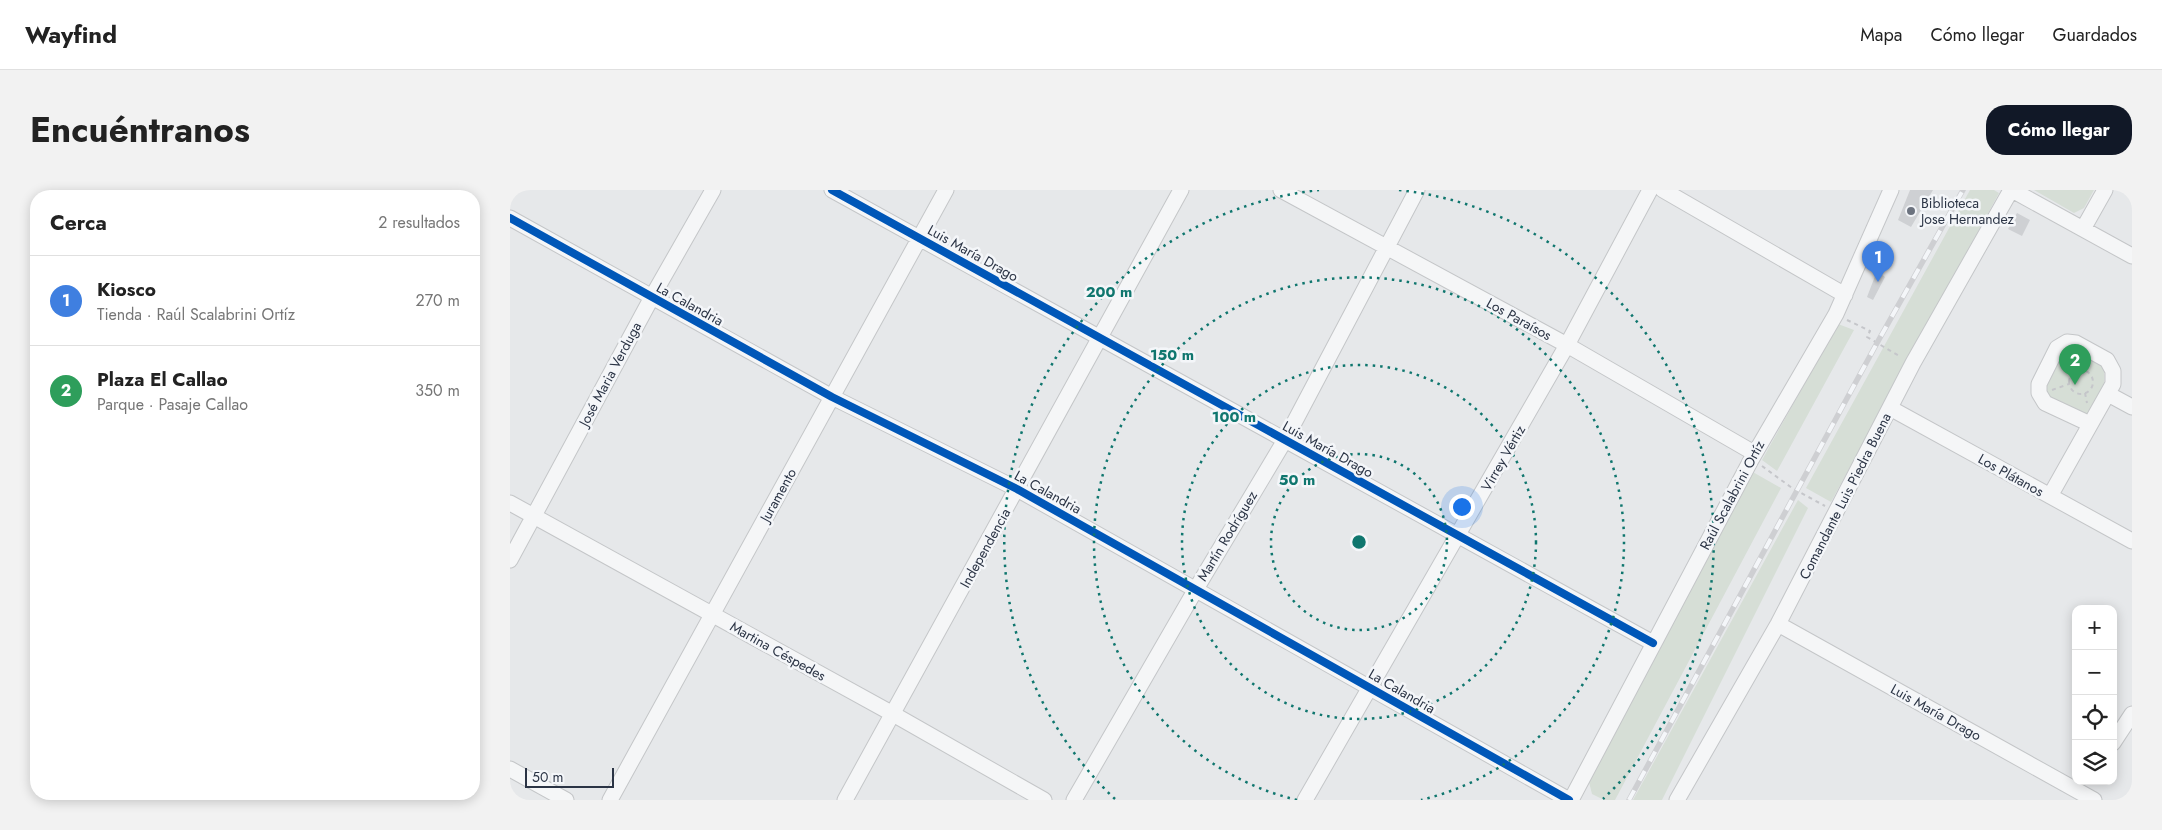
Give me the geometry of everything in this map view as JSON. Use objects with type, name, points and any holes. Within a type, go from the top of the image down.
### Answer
[{"type":"street","name":"José Maria Verduga","points":[[510,560],[652,297],[713,190]]},
{"type":"street","name":"Luis María Drago","points":[[832,190],[1653,643]]},
{"type":"street","name":"Juramento","points":[[610,800],[946,190]]},
{"type":"street","name":"Independencia","points":[[845,800],[1182,190]]},
{"type":"street","name":"Los Paraísos","points":[[1280,190],[1567,345],[1752,456]]},
{"type":"street","name":"Martín Rodríguez","points":[[1074,800],[1285,440],[1417,190]]},
{"type":"street","name":"Virrey Vértiz","points":[[1305,800],[1459,536],[1567,345],[1650,190]]},
{"type":"street","points":[[1663,190],[1845,295]]},
{"type":"street","name":"Raúl Scalabrini Ortíz","points":[[1570,800],[1752,456],[1836,314],[1891,190]]},
{"type":"street","points":[[2011,190],[2132,256]]},
{"type":"street","name":"Comandante Luis Piedra Buena","points":[[1677,800],[1778,624],[1890,408],[2011,190]]},
{"type":"street","points":[[2083,229],[2105,190]]},
{"type":"street","name":"La Calandria","points":[[510,218],[832,396],[1017,489],[1570,800]]},
{"type":"street","points":[[2050,496],[2113,384],[2113,371],[2107,360],[2076,343],[2067,342],[2057,348],[2039,384],[2039,393],[2045,403],[2090,424]]},
{"type":"street","points":[[2108,394],[2132,407]]},
{"type":"street","name":"Los Plátanos","points":[[1890,408],[2132,541]]},
{"type":"street","name":"Martina Céspedes","points":[[510,503],[893,714],[1044,800]]},
{"type":"street","name":"Luis María Drago","points":[[1778,624],[2085,794]]},
{"type":"street","points":[[2115,740],[2132,714]]},
{"type":"street","points":[[510,769],[566,800]]},
{"type":"path","points":[[1836,314],[1870,331],[1866,337],[1914,364]]},
{"type":"path","points":[[2079,370],[2090,374],[2093,381],[2088,392],[2080,394],[2073,391],[2069,384],[2070,376],[2079,370]]},
{"type":"path","points":[[2039,393],[2069,384]]},
{"type":"path","points":[[1752,456],[1792,488],[1836,512]]},
{"type":"shaded area","points":[[1970,190],[1994,190],[1999,193],[1831,502],[1806,488]]},
{"type":"shaded area","points":[[2034,190],[2094,190],[2084,208],[2074,213]]},
{"type":"shaded area","points":[[1838,324],[1854,330],[1777,471],[1762,460]]},
{"type":"shaded area","points":[[2077,349],[2103,366],[2103,387],[2087,417],[2055,402],[2047,391],[2047,379],[2058,357],[2069,350]]},
{"type":"shaded area","points":[[1751,471],[1781,488],[1615,800],[1604,800],[1592,794],[1589,782]]},
{"type":"shaded area","points":[[1798,500],[1808,508],[1662,800],[1633,800]]},
{"type":"building","name":"Biblioteca Jose Hernandez","points":[[1910,190],[1933,190],[1911,227],[1898,220]]},
{"type":"building","points":[[2017,213],[2030,220],[2022,236],[2008,229]]},
{"type":"building","points":[[1877,271],[1885,277],[1873,300],[1867,297]]},
{"type":"railway","points":[[1629,800],[1877,343],[1963,190]]},
{"type":"cycle path","points":[[832,190],[1653,643]]},
{"type":"cycle path","points":[[510,218],[832,397],[1017,489],[1569,800]]},
{"type":"place","name":"Biblioteca Jose Hernandez","points":[[1911,211]]},
{"type":"place","name":"Kiosco","points":[[1878,282]]},
{"type":"place","name":"Plaza El Callao","points":[[2075,385]]}]
